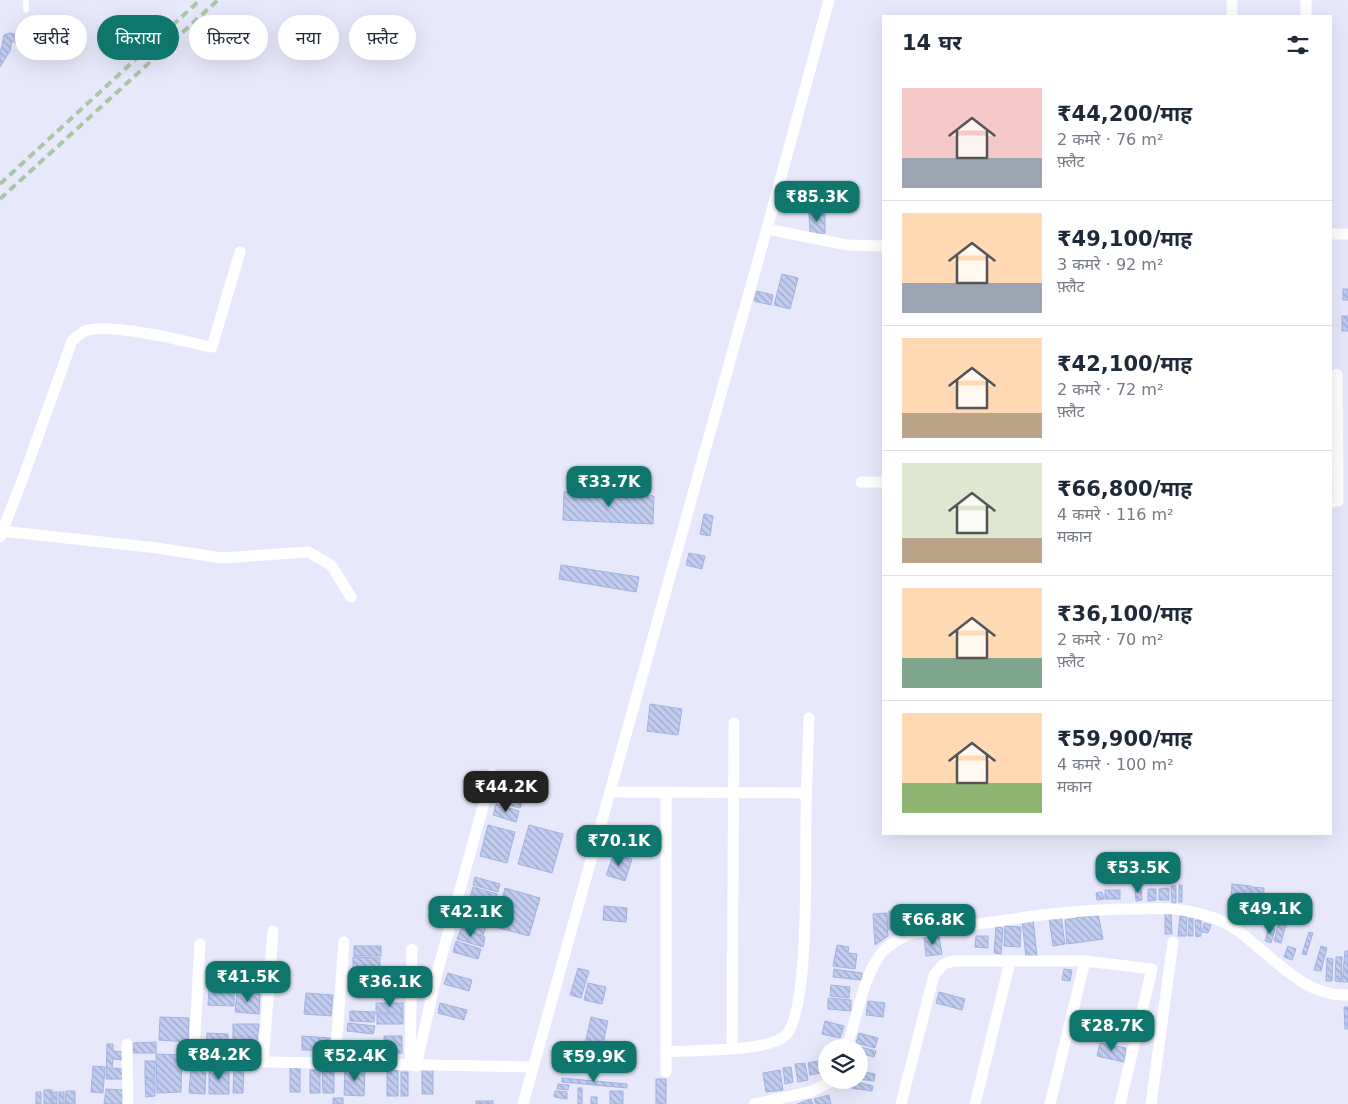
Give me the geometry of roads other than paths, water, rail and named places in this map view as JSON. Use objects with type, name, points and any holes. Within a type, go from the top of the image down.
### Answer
[{"type":"street","points":[[527,1104],[533,1067],[829,0]]},
{"type":"street","points":[[1232,0],[1232,15]]},
{"type":"street","points":[[1306,0],[1306,15]]},
{"type":"street","points":[[767,229],[847,245],[882,246]]},
{"type":"street","points":[[1332,234],[1348,234]]},
{"type":"street","points":[[240,252],[212,347],[119,330],[97,329],[84,332],[72,341],[1,534],[157,548],[222,558],[308,552],[330,565],[351,597]]},
{"type":"street","points":[[1332,502],[1338,502],[1339,374]]},
{"type":"street","points":[[861,482],[882,482]]},
{"type":"street","points":[[666,1052],[766,1044],[783,1038],[791,1030],[796,1016],[804,956],[809,718]]},
{"type":"street","points":[[732,1048],[734,723]]},
{"type":"street","points":[[413,1065],[436,973],[492,774]]},
{"type":"street","points":[[610,792],[806,793]]},
{"type":"street","points":[[666,792],[666,1072]]},
{"type":"street","points":[[849,1039],[865,985],[880,954],[891,944],[908,934],[1097,909],[1186,911],[1226,923],[1298,980],[1338,996],[1348,995]]},
{"type":"street","points":[[263,1062],[273,931]]},
{"type":"street","points":[[335,1063],[344,942]]},
{"type":"street","points":[[1151,1104],[1173,942]]},
{"type":"street","points":[[200,944],[194,1051],[202,1058],[263,1062],[533,1067]]},
{"type":"street","points":[[412,949],[413,1065]]},
{"type":"street","points":[[900,1104],[934,975],[938,968],[944,964],[953,961],[1085,961],[1169,971]]},
{"type":"street","points":[[1050,1104],[1085,961]]},
{"type":"street","points":[[975,1104],[1010,962]]},
{"type":"street","points":[[1120,1104],[1152,969]]},
{"type":"street","points":[[127,1044],[128,1104]]},
{"type":"street","points":[[754,1104],[810,1092],[818,1088]]},
{"type":"lane","points":[[26,0],[26,10]]},
{"type":"railway","points":[[0,184],[200,0]]},
{"type":"railway","points":[[0,199],[218,0]]}]
